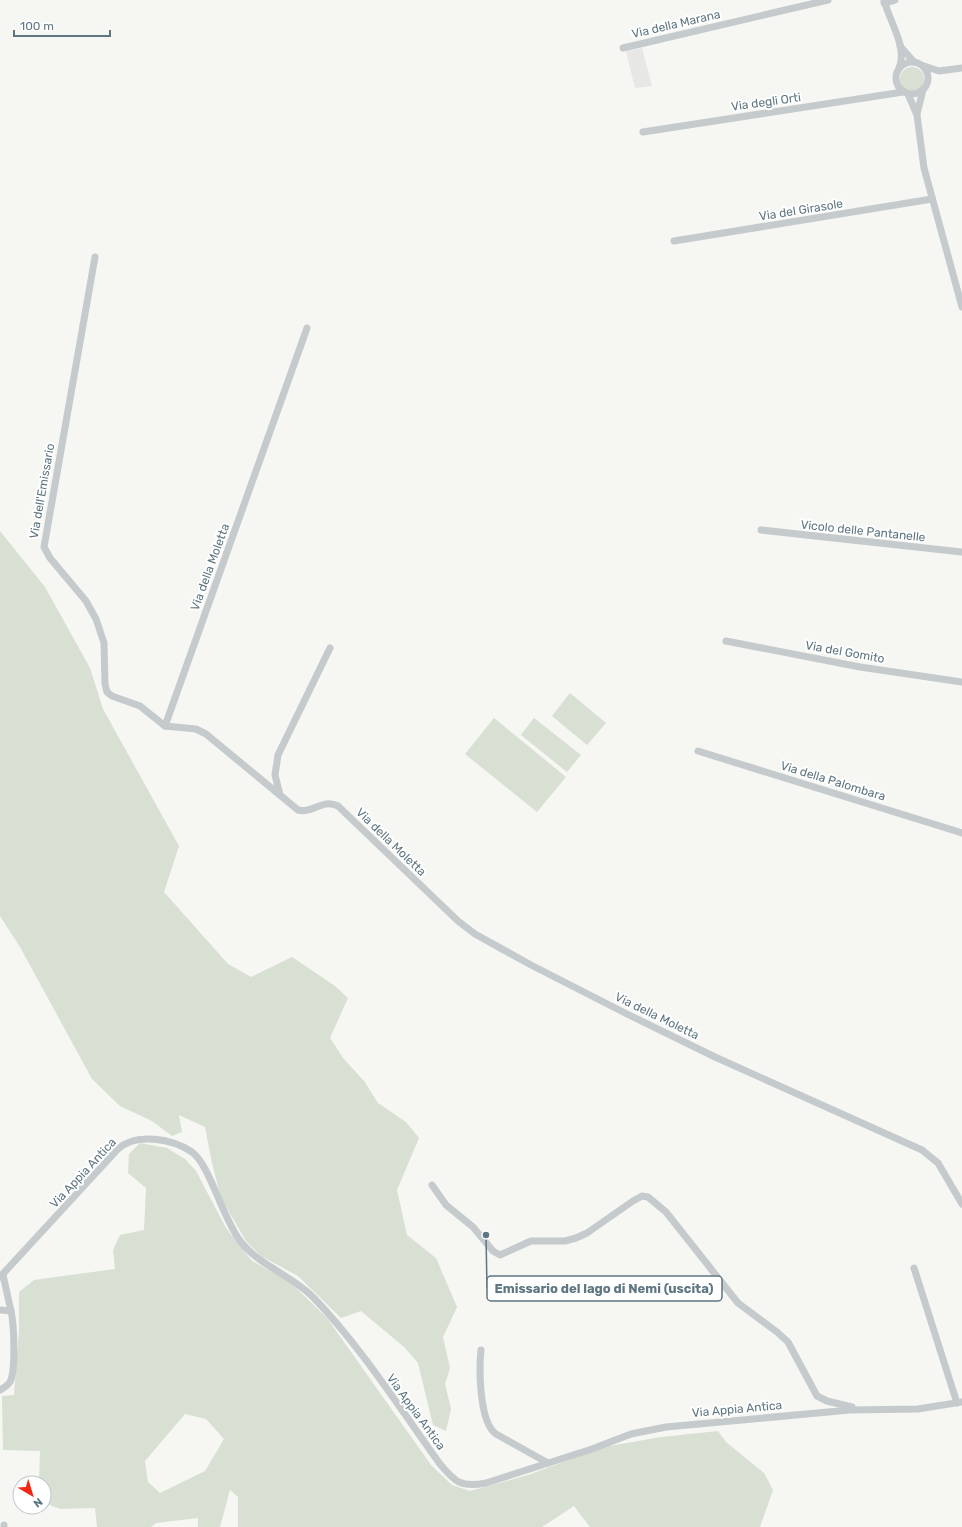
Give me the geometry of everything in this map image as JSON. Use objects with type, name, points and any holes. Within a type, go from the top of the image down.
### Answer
[{"type":"street","name":"Via della Marana","points":[[623,48],[828,0]]},
{"type":"street","points":[[892,93],[896,84],[895,78],[902,61],[900,46],[884,1],[895,0]]},
{"type":"street","points":[[900,46],[914,62]]},
{"type":"street","points":[[899,68],[908,62],[914,62],[939,71],[962,68]]},
{"type":"street","points":[[924,66],[927,71],[928,81]]},
{"type":"street","points":[[917,115],[923,90],[928,81],[939,71]]},
{"type":"street","points":[[896,84],[906,93],[917,115],[924,168],[962,307]]},
{"type":"street","points":[[906,93],[914,95],[923,90]]},
{"type":"street","name":"Via degli Orti","points":[[643,132],[888,96],[892,93],[906,93]]},
{"type":"street","name":"Via del Girasole","points":[[674,241],[932,200]]},
{"type":"street","name":"Via dell'Emissario","points":[[95,257],[44,547],[48,557],[86,601],[96,619],[104,646],[105,684],[108,692],[113,696],[140,706],[166,726]]},
{"type":"street","name":"Via della Moletta","points":[[307,328],[166,726],[192,729],[204,733],[296,809],[303,811],[326,803],[338,806],[458,921],[475,934],[541,971],[715,1057],[922,1150],[938,1163],[962,1204]]},
{"type":"street","name":"Vicolo delle Pantanelle","points":[[761,530],[962,552]]},
{"type":"street","name":"Via del Gomito","points":[[726,641],[860,667],[962,682]]},
{"type":"street","points":[[280,796],[275,775],[278,755],[330,648]]},
{"type":"street","name":"Via della Palombara","points":[[698,751],[962,833]]},
{"type":"street","name":"Via Appia Antica","points":[[1,1276],[120,1147],[131,1141],[141,1139],[175,1144],[192,1153],[199,1160],[227,1220],[241,1242],[256,1257],[302,1287],[330,1316],[368,1364],[440,1464],[454,1480],[466,1485],[477,1484],[548,1463],[645,1431],[680,1425],[862,1409],[918,1409],[960,1403]]},
{"type":"street","points":[[432,1185],[446,1205],[473,1227],[493,1252],[500,1255],[531,1241],[565,1241],[578,1238],[633,1200],[642,1196],[648,1197],[666,1212],[738,1303],[788,1342],[817,1396],[830,1402],[862,1409]]},
{"type":"street","points":[[914,1268],[960,1403]]},
{"type":"street","points":[[0,1390],[7,1386],[11,1377],[14,1333],[11,1311],[1,1276]]},
{"type":"street","points":[[0,1310],[11,1311]]},
{"type":"street","points":[[481,1350],[479,1378],[487,1421],[490,1429],[496,1434],[548,1463]]},
{"type":"shaded area","points":[[642,48],[652,86],[635,88],[626,51]]},
{"type":"shaded area","points":[[912,67],[917,68],[923,74],[923,84],[917,90],[912,91],[907,90],[901,84],[900,79],[901,74],[907,68]]},
{"type":"shaded area","points":[[0,531],[45,587],[90,668],[103,709],[179,846],[164,892],[228,964],[251,977],[292,957],[335,986],[348,998],[330,1038],[343,1058],[364,1081],[378,1103],[406,1122],[419,1138],[397,1190],[407,1235],[436,1258],[457,1307],[443,1337],[450,1368],[445,1384],[451,1409],[446,1431],[433,1425],[418,1363],[404,1347],[361,1311],[341,1318],[298,1276],[261,1256],[246,1241],[221,1198],[205,1127],[179,1115],[182,1132],[172,1136],[152,1121],[120,1106],[92,1079],[20,947],[0,916]]},
{"type":"shaded area","points":[[570,693],[606,723],[587,745],[552,716]]},
{"type":"shaded area","points":[[494,718],[566,777],[537,812],[465,754]]},
{"type":"shaded area","points":[[534,718],[581,755],[567,772],[521,735]]},
{"type":"shaded area","points":[[140,1143],[167,1148],[185,1159],[196,1171],[226,1228],[252,1261],[290,1282],[327,1318],[431,1465],[452,1485],[470,1491],[528,1475],[604,1447],[661,1437],[718,1431],[726,1442],[764,1473],[773,1490],[760,1527],[590,1527],[574,1506],[542,1527],[238,1527],[238,1497],[230,1490],[220,1527],[198,1527],[198,1518],[156,1523],[151,1527],[97,1527],[95,1508],[61,1509],[52,1506],[52,1475],[39,1475],[40,1451],[3,1450],[2,1396],[14,1395],[19,1330],[19,1292],[34,1280],[115,1269],[113,1250],[120,1235],[144,1230],[146,1188],[128,1173],[129,1154]],"holes":[[[185,1414],[206,1419],[224,1439],[205,1471],[160,1493],[148,1482],[145,1461]]]},
{"type":"place","name":"Emissario del lago di Nemi (uscita)","points":[[486,1235]]}]
